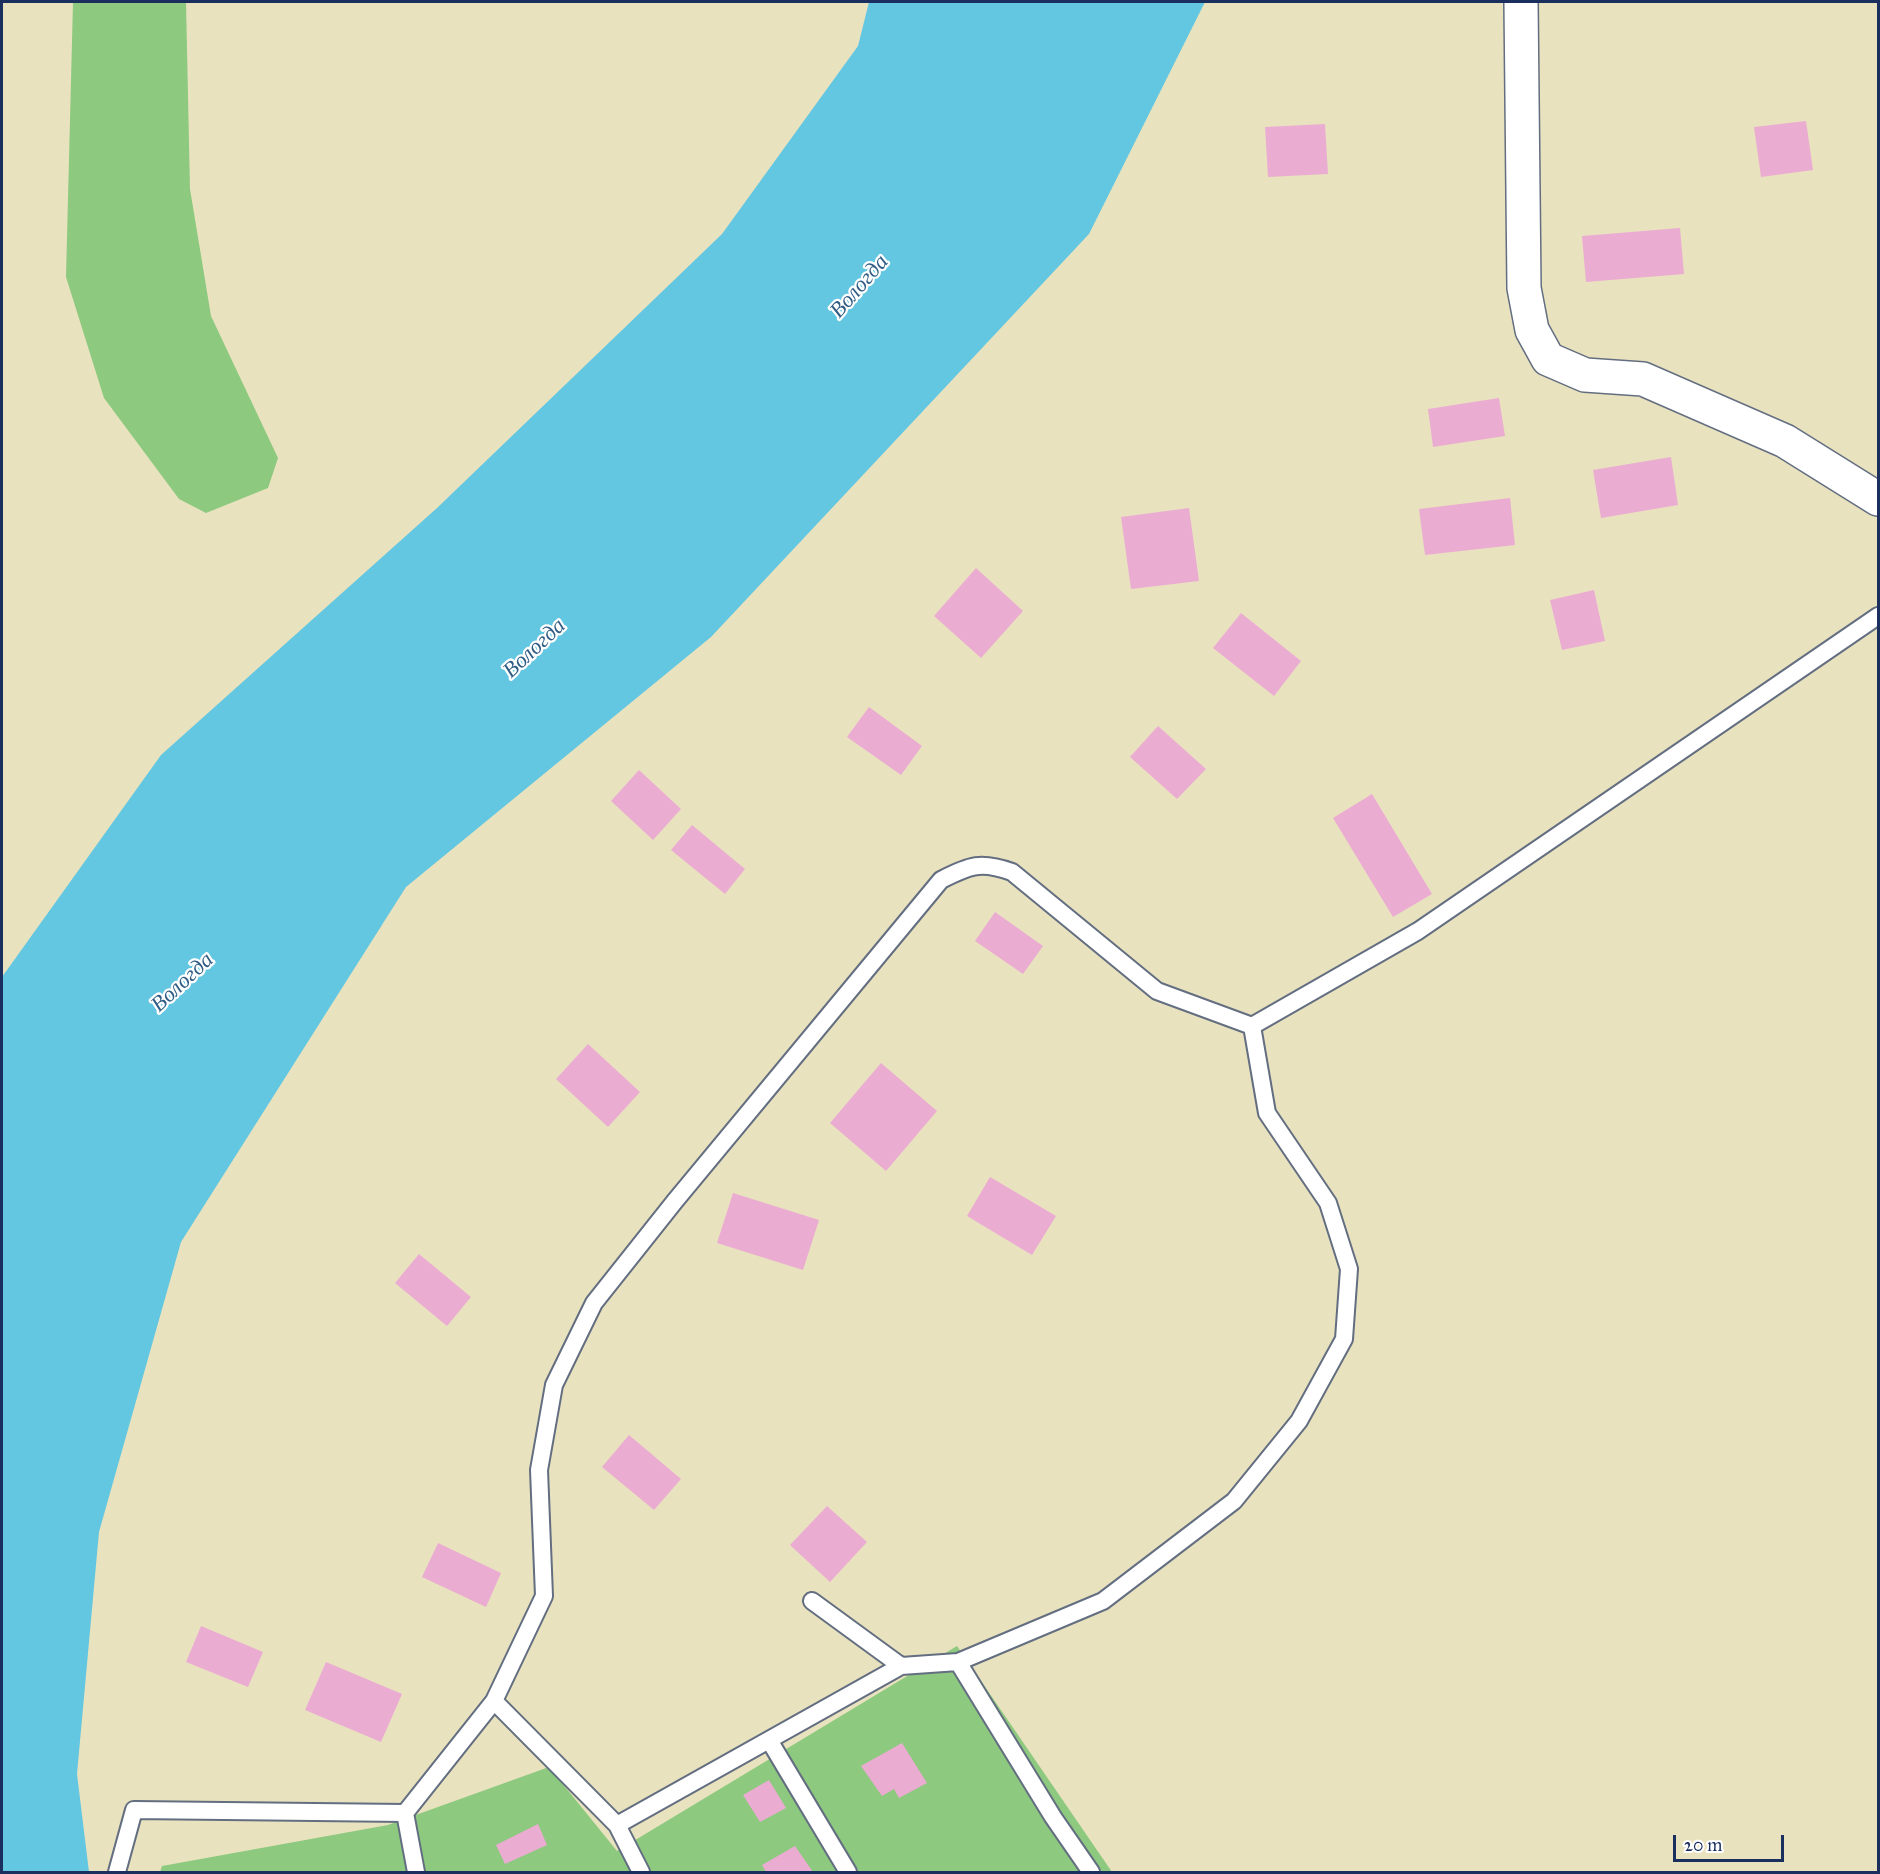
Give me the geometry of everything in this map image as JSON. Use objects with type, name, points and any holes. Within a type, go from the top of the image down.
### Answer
[{"type":"street","points":[[1521,2],[1524,288],[1532,330],[1548,359],[1585,375],[1643,379],[1785,441],[1878,499]]},
{"type":"lane","points":[[416,1872],[405,1813],[494,1701],[544,1596],[539,1470],[554,1385],[594,1303],[675,1201],[941,880],[975,865],[993,866],[1012,872],[1157,991],[1252,1026],[1419,931],[1878,616]]},
{"type":"lane","points":[[617,1825],[901,1666],[958,1662],[1103,1601],[1233,1500],[1299,1421],[1344,1340],[1348,1269],[1328,1203],[1267,1113],[1252,1026]]},
{"type":"lane","points":[[812,1601],[901,1666]]},
{"type":"lane","points":[[958,1662],[1053,1817],[1091,1872]]},
{"type":"lane","points":[[494,1701],[617,1825],[641,1872]]},
{"type":"lane","points":[[769,1740],[848,1872]]},
{"type":"lane","points":[[117,1872],[134,1809],[405,1813]]},
{"type":"green space","points":[[73,2],[186,2],[190,189],[211,316],[278,458],[268,488],[206,513],[179,499],[104,398],[66,277]]},
{"type":"green space","points":[[957,1646],[1112,1872],[160,1872],[162,1866],[388,1825],[549,1767],[617,1851]]},
{"type":"water","name":"Вологда","points":[[869,2],[1205,2],[1089,234],[711,637],[406,887],[181,1242],[99,1532],[77,1774],[89,1872],[2,1872],[2,977],[161,755],[437,508],[722,234],[858,46]]},
{"type":"building","points":[[1806,121],[1813,170],[1761,177],[1754,127]]},
{"type":"building","points":[[1325,124],[1328,174],[1268,177],[1265,127]]},
{"type":"building","points":[[1680,228],[1684,274],[1586,282],[1582,236]]},
{"type":"building","points":[[1499,398],[1505,436],[1433,447],[1428,409]]},
{"type":"building","points":[[1671,457],[1678,505],[1601,518],[1593,470]]},
{"type":"building","points":[[1510,498],[1515,545],[1425,555],[1419,509]]},
{"type":"building","points":[[1189,508],[1199,581],[1131,589],[1121,517]]},
{"type":"building","points":[[976,568],[1023,611],[981,658],[934,616]]},
{"type":"building","points":[[1594,590],[1605,641],[1562,650],[1550,600]]},
{"type":"building","points":[[1241,613],[1301,661],[1274,696],[1213,648]]},
{"type":"building","points":[[869,707],[922,746],[901,775],[847,737]]},
{"type":"building","points":[[1158,726],[1206,769],[1177,799],[1130,757]]},
{"type":"building","points":[[639,770],[681,809],[653,840],[611,801]]},
{"type":"building","points":[[1372,794],[1432,894],[1393,917],[1333,818]]},
{"type":"building","points":[[692,825],[745,869],[725,894],[671,850]]},
{"type":"building","points":[[995,912],[1043,946],[1023,974],[975,941]]},
{"type":"building","points":[[588,1044],[640,1092],[608,1127],[556,1079]]},
{"type":"building","points":[[881,1063],[937,1111],[886,1171],[830,1123]]},
{"type":"building","points":[[990,1177],[1056,1216],[1032,1255],[967,1216]]},
{"type":"building","points":[[733,1193],[819,1220],[803,1270],[717,1243]]},
{"type":"building","points":[[419,1254],[471,1297],[447,1326],[395,1283]]},
{"type":"building","points":[[629,1435],[681,1479],[654,1510],[602,1467]]},
{"type":"building","points":[[827,1506],[867,1542],[830,1582],[790,1545]]},
{"type":"building","points":[[438,1543],[501,1573],[486,1607],[422,1577]]},
{"type":"building","points":[[201,1626],[263,1652],[248,1687],[186,1662]]},
{"type":"building","points":[[326,1662],[402,1694],[381,1742],[305,1710]]},
{"type":"building","points":[[902,1743],[927,1783],[899,1798],[894,1789],[882,1796],[861,1766]]},
{"type":"building","points":[[769,1780],[786,1808],[760,1822],[743,1795]]},
{"type":"building","points":[[538,1824],[547,1845],[505,1864],[496,1845]]},
{"type":"building","points":[[795,1846],[813,1872],[766,1872],[762,1865]]}]
